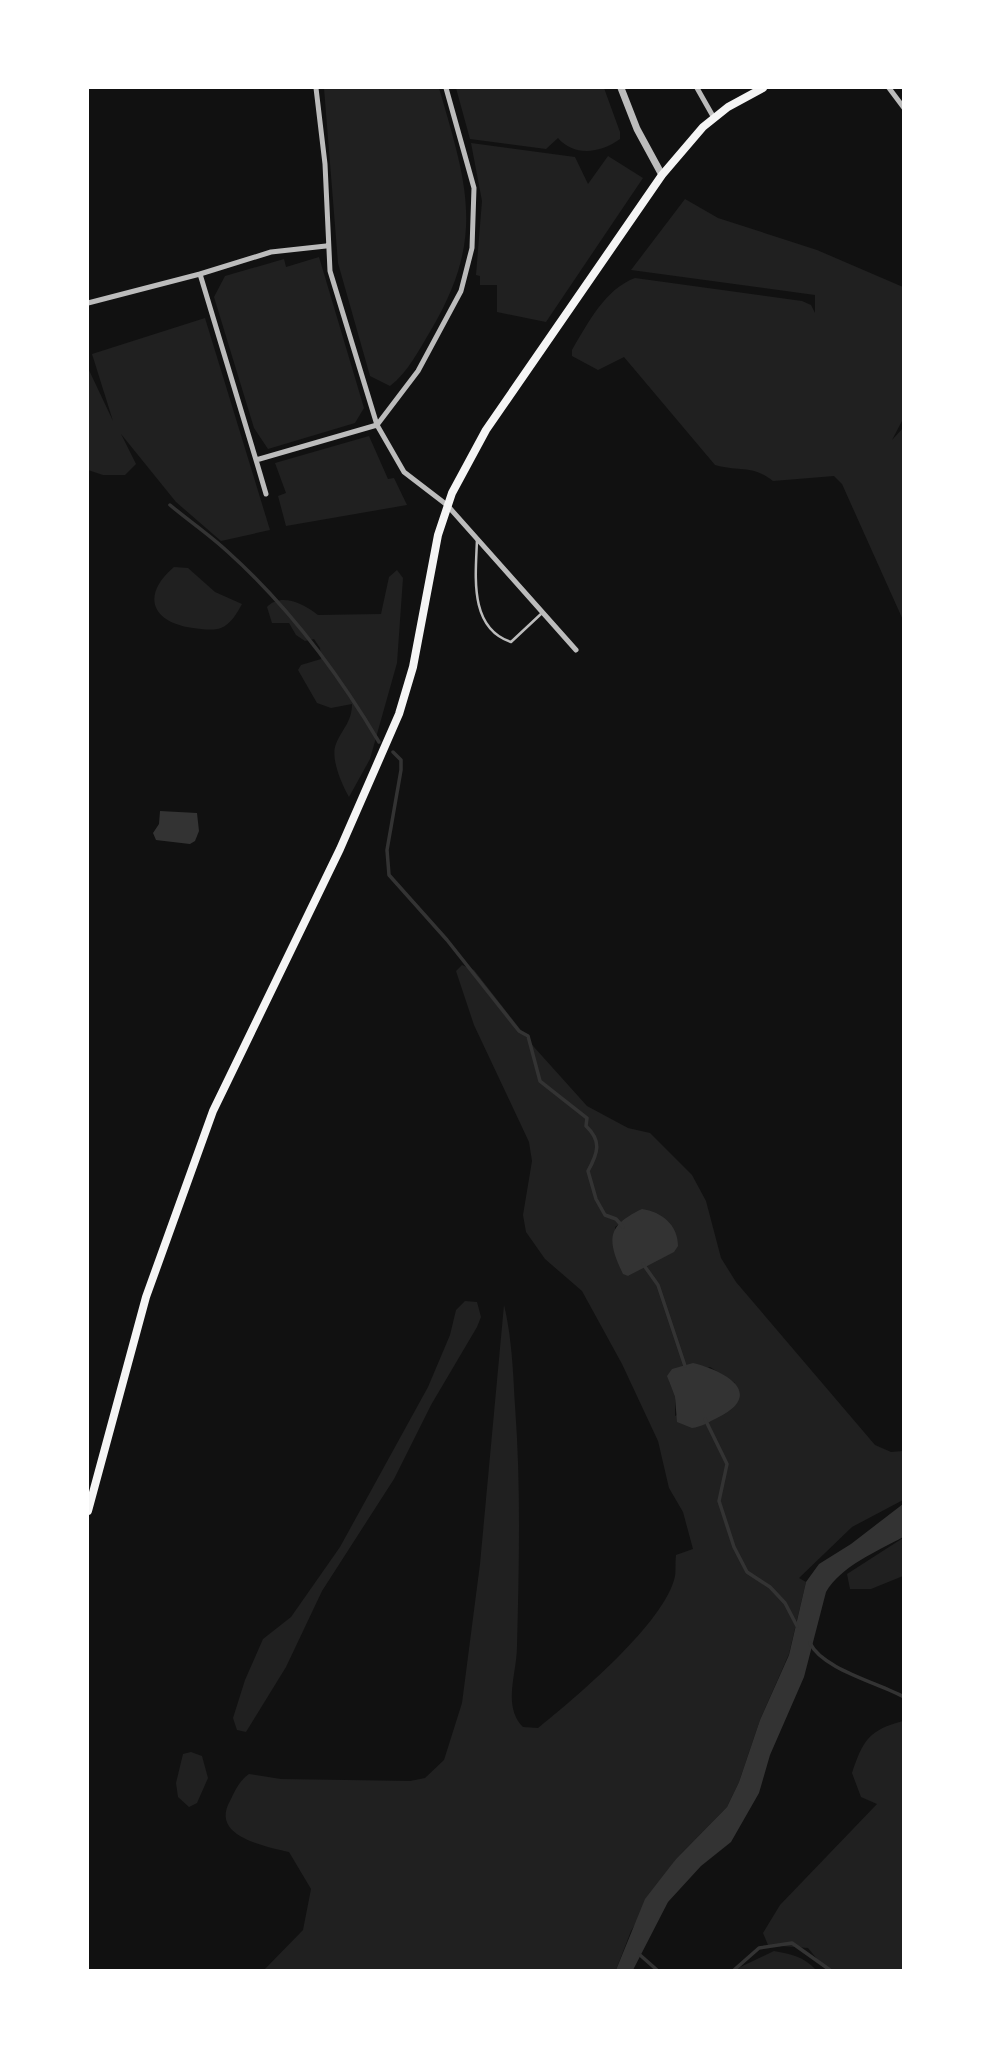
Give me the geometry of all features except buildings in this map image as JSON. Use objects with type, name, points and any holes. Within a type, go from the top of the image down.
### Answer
[{"type":"main road","points":[[88,1511],[146,1297],[213,1111],[386,747],[413,667],[433,558],[447,505],[486,430],[662,175],[693,137],[714,118],[763,88]]},
{"type":"street","points":[[316,88],[325,164],[326,246],[330,271],[377,425],[404,472],[447,505],[576,650]]},
{"type":"street","points":[[256,460],[377,425],[418,371],[461,291],[472,248],[474,188],[446,88]]},
{"type":"street","points":[[621,88],[637,129],[662,175]]},
{"type":"street","points":[[697,88],[714,118]]},
{"type":"street","points":[[889,88],[904,108]]},
{"type":"street","points":[[88,303],[200,274],[271,252],[326,246]]},
{"type":"street","points":[[200,274],[266,494]]},
{"type":"lane","points":[[477,539],[478,606],[501,639],[511,642],[542,612]]},
{"type":"shaded area","points":[[324,88],[439,88],[457,154],[466,210],[465,238],[459,267],[448,297],[418,353],[390,386],[370,376],[338,263]]},
{"type":"shaded area","points":[[456,88],[604,88],[620,139],[605,147],[588,151],[572,148],[558,138],[546,149],[470,139]]},
{"type":"shaded area","points":[[471,143],[575,157],[588,184],[608,156],[643,178],[546,322],[497,312],[497,285],[480,285],[480,276],[476,275],[482,201]]},
{"type":"shaded area","points":[[685,199],[718,218],[817,250],[903,287],[903,419],[892,440],[903,428],[903,620],[842,484],[834,476],[773,481],[751,470],[715,465],[624,357],[598,370],[572,356],[572,350],[584,329],[606,298],[624,283],[635,278],[802,301],[811,305],[815,313],[815,295],[631,270]]},
{"type":"shaded area","points":[[319,257],[364,408],[355,423],[268,449],[254,428],[214,297],[225,276],[284,259],[286,267]]},
{"type":"shaded area","points":[[205,318],[270,530],[221,541],[176,502],[121,434],[136,464],[125,475],[103,475],[88,470],[88,368],[113,421],[92,354]]},
{"type":"shaded area","points":[[369,436],[388,479],[394,478],[407,505],[286,526],[278,496],[286,493],[275,463]]},
{"type":"shaded area","points":[[174,567],[188,568],[215,592],[242,604],[231,621],[218,629],[200,629],[179,625],[160,613],[155,606],[154,597],[164,577]]},
{"type":"shaded area","points":[[397,570],[403,578],[397,663],[370,759],[349,797],[338,771],[335,750],[349,721],[352,704],[331,708],[317,703],[298,670],[301,665],[321,659],[320,648],[314,639],[305,641],[296,635],[289,623],[272,623],[267,607],[279,600],[286,600],[306,607],[318,615],[381,614],[389,577]]},
{"type":"shaded area","points":[[160,811],[197,813],[199,831],[195,841],[190,844],[156,840],[153,833],[159,824]]},
{"type":"shaded area","points":[[462,965],[474,970],[534,1047],[587,1106],[628,1128],[650,1133],[692,1175],[706,1201],[721,1258],[736,1282],[875,1445],[891,1452],[903,1451],[903,1500],[852,1527],[799,1578],[806,1582],[789,1654],[760,1720],[739,1782],[727,1807],[676,1859],[631,1931],[616,1970],[264,1970],[303,1930],[311,1889],[289,1852],[243,1837],[227,1823],[226,1813],[230,1801],[243,1780],[249,1774],[281,1779],[410,1781],[425,1778],[444,1760],[462,1703],[480,1564],[504,1305],[513,1368],[519,1496],[517,1646],[512,1700],[517,1719],[523,1727],[538,1728],[617,1658],[655,1615],[668,1595],[675,1576],[676,1555],[693,1549],[683,1512],[669,1488],[658,1441],[622,1364],[582,1291],[545,1259],[526,1232],[523,1215],[532,1161],[529,1142],[474,1025],[456,971]],"holes":[[[621,1223],[644,1267],[628,1276],[616,1247],[615,1227]],[[710,1367],[735,1383],[675,1416],[675,1397],[669,1381]]]},
{"type":"shaded area","points":[[642,1209],[656,1213],[668,1221],[675,1232],[678,1246],[674,1252],[628,1276],[623,1274],[614,1252],[613,1235],[622,1222]]},
{"type":"shaded area","points":[[465,1301],[477,1302],[481,1317],[477,1327],[431,1405],[394,1479],[322,1591],[286,1667],[246,1732],[237,1730],[233,1718],[245,1680],[263,1639],[291,1617],[340,1547],[428,1387],[450,1335],[456,1310]]},
{"type":"shaded area","points":[[693,1363],[728,1378],[740,1392],[739,1400],[731,1409],[708,1423],[692,1428],[677,1422],[675,1397],[667,1376],[672,1369]]},
{"type":"shaded area","points":[[903,1504],[903,1537],[850,1567],[826,1592],[804,1677],[770,1755],[759,1793],[731,1842],[701,1866],[668,1902],[633,1970],[616,1970],[645,1899],[676,1859],[727,1807],[739,1782],[760,1720],[789,1655],[806,1582],[819,1564],[851,1544]]},
{"type":"shaded area","points":[[903,1538],[903,1576],[871,1589],[850,1589],[847,1574]]},
{"type":"shaded area","points":[[903,1721],[903,1970],[826,1970],[808,1948],[768,1945],[763,1933],[780,1905],[877,1804],[861,1797],[852,1773],[864,1744],[882,1728]]},
{"type":"shaded area","points":[[191,1752],[202,1756],[208,1778],[197,1803],[189,1807],[178,1797],[176,1783],[183,1754]]},
{"type":"shaded area","points":[[774,1951],[797,1957],[816,1970],[734,1970]]},
{"type":"waterway","points":[[170,505],[228,552],[271,595],[311,641],[379,742]]},
{"type":"waterway","points":[[393,752],[401,760],[401,770],[387,850],[389,875],[447,940],[519,1031],[528,1036],[540,1081],[587,1118],[586,1126],[597,1147],[588,1171],[596,1199],[605,1215],[616,1219],[623,1227]]},
{"type":"waterway","points":[[643,1264],[658,1285],[685,1366]]},
{"type":"waterway","points":[[705,1419],[727,1464],[719,1501],[734,1547],[747,1572],[770,1587],[785,1603],[797,1626]]},
{"type":"waterway","points":[[810,1643],[816,1652],[838,1668],[904,1697]]},
{"type":"waterway","points":[[734,1970],[759,1948],[792,1943],[830,1970]]},
{"type":"waterway","points":[[640,1955],[657,1970]]}]
